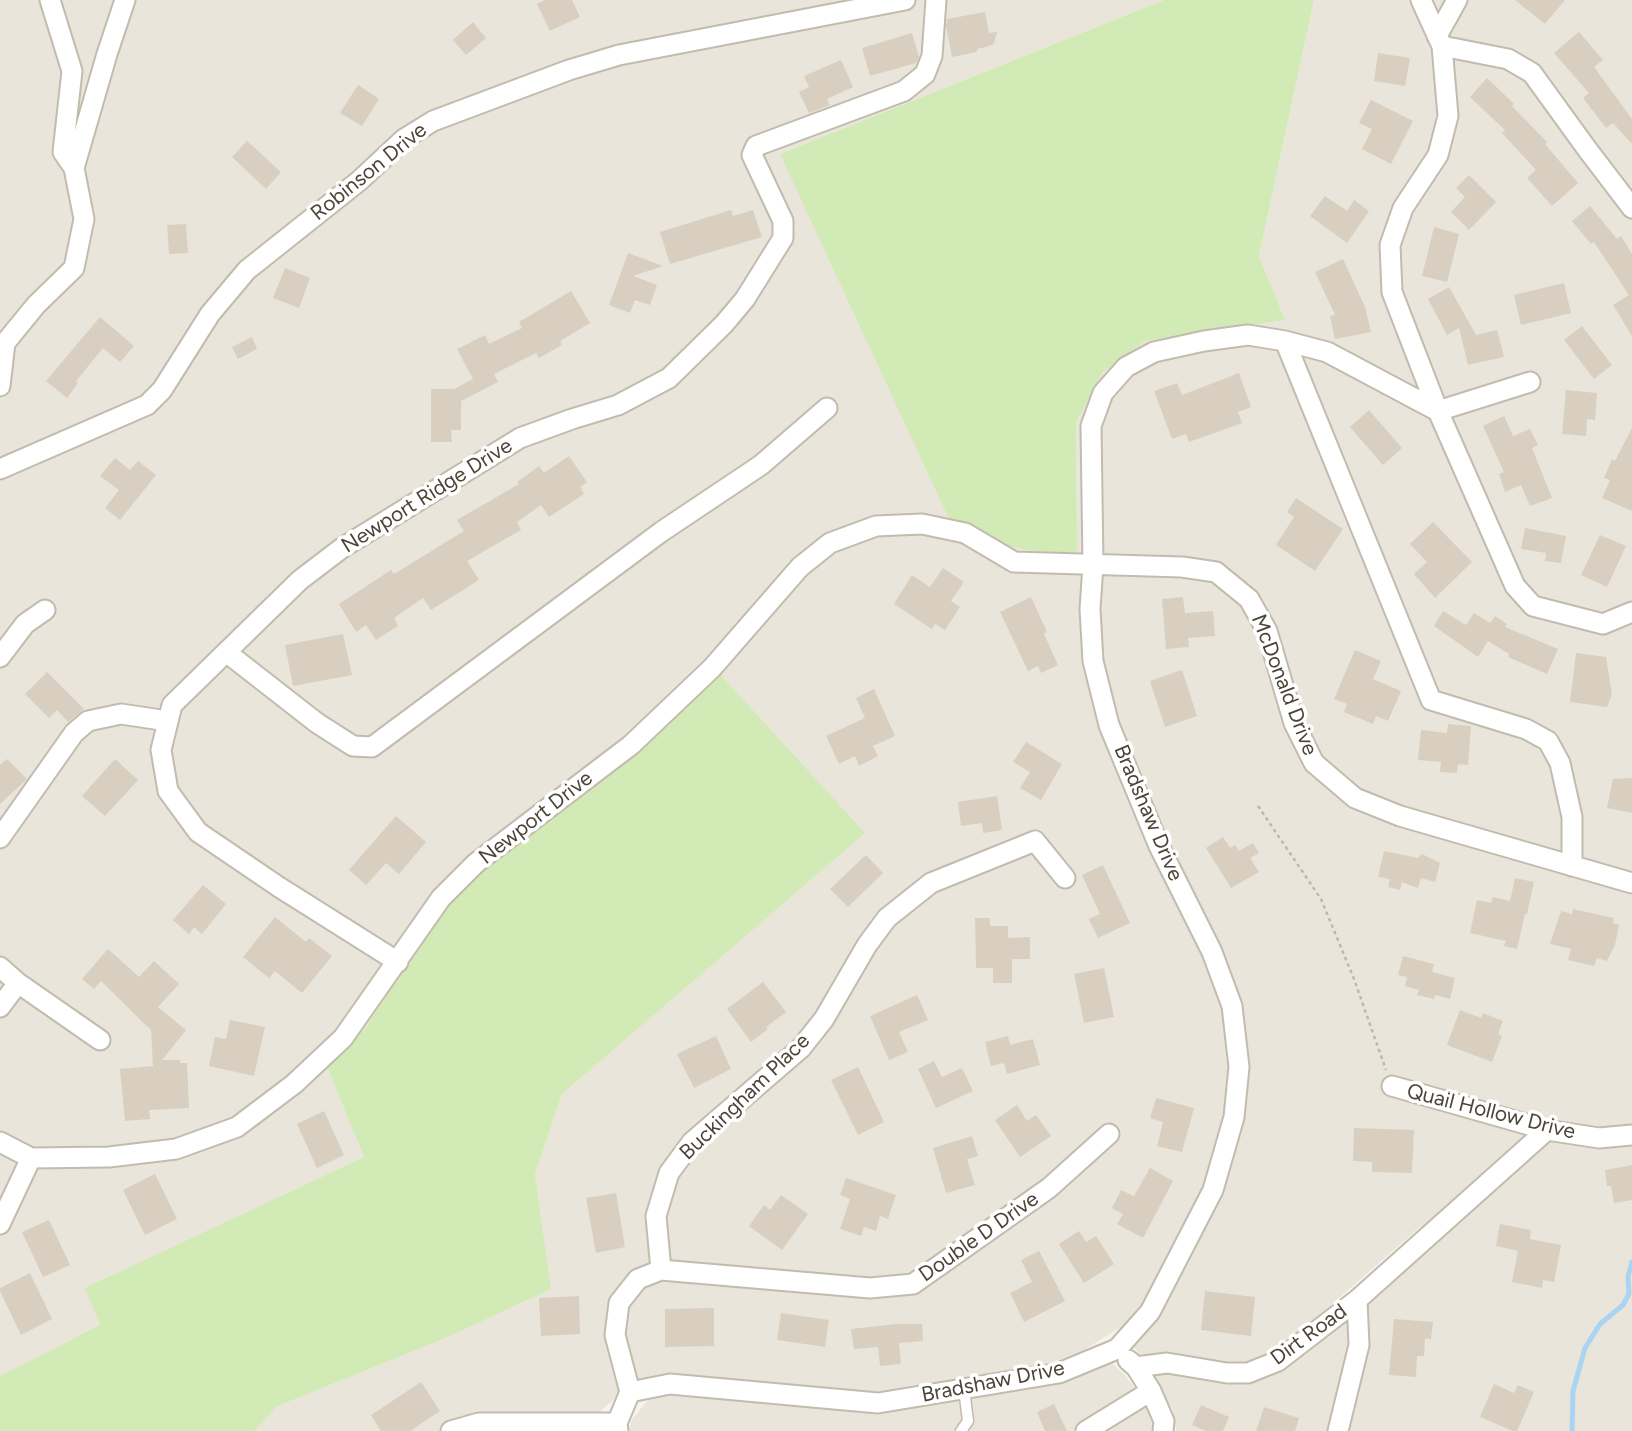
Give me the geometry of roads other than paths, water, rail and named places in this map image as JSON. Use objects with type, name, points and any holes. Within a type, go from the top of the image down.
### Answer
[{"type":"street","points":[[0,386],[5,343],[36,305],[74,268],[84,219],[74,169],[63,152],[72,71],[50,0]]},
{"type":"street","points":[[74,169],[125,0]]},
{"type":"street","name":"Robinson Drive","points":[[0,469],[147,405],[162,390],[210,314],[247,270],[359,181],[404,139],[433,121],[569,70],[619,55],[905,0]]},
{"type":"street","name":"Newport Ridge Drive","points":[[398,962],[198,832],[168,791],[161,750],[172,705],[300,580],[342,548],[520,438],[618,405],[668,378],[724,324],[745,299],[783,238],[783,221],[752,155],[756,146],[904,91],[925,74],[932,56],[936,0]]},
{"type":"street","points":[[1421,0],[1440,41],[1448,116],[1438,155],[1404,208],[1390,245],[1392,292],[1438,411],[1515,586],[1533,606],[1603,624],[1632,612]]},
{"type":"street","points":[[1440,41],[1457,0]]},
{"type":"street","points":[[1440,41],[1508,59],[1532,73],[1632,208]]},
{"type":"street","name":"Bradshaw Drive","points":[[630,1392],[670,1384],[878,1403],[1059,1373],[1117,1349],[1150,1312],[1213,1190],[1234,1118],[1239,1067],[1232,1006],[1212,952],[1159,846],[1109,725],[1093,661],[1090,609],[1093,565],[1091,426],[1103,393],[1126,367],[1154,352],[1248,335],[1327,352],[1438,411]]},
{"type":"street","points":[[1285,341],[1431,701],[1526,729],[1548,741],[1560,762],[1573,817],[1572,866]]},
{"type":"street","points":[[1438,411],[1530,382]]},
{"type":"street","points":[[226,652],[317,723],[353,747],[372,747],[661,532],[761,465],[827,408]]},
{"type":"street","name":"Newport Drive","points":[[0,1142],[31,1158],[109,1157],[176,1149],[237,1127],[294,1084],[343,1038],[441,898],[476,863],[631,745],[712,668],[800,567],[830,544],[876,526],[922,524],[965,533],[1014,562],[1093,565]]},
{"type":"street","name":"McDonald Drive","points":[[1093,565],[1182,567],[1216,572],[1249,599],[1267,631],[1294,723],[1314,763],[1355,798],[1400,816],[1632,883]]},
{"type":"street","points":[[0,657],[25,624],[45,610]]},
{"type":"street","points":[[0,838],[74,733],[88,721],[121,714],[168,721]]},
{"type":"street","name":"Buckingham Place","points":[[661,1270],[656,1216],[669,1173],[692,1142],[800,1048],[824,1019],[867,945],[887,918],[931,883],[1035,841],[1065,878]]},
{"type":"street","points":[[0,967],[18,983],[100,1040]]},
{"type":"street","points":[[0,1007],[18,983]]},
{"type":"street","name":"Quail Hollow Drive","points":[[1392,1087],[1547,1129],[1600,1138],[1632,1135]]},
{"type":"street","name":"Dirt Road","points":[[1136,1367],[1167,1363],[1227,1373],[1248,1373],[1278,1362],[1357,1300],[1547,1129]]},
{"type":"street","name":"Double D Drive","points":[[661,1270],[870,1288],[913,1284],[1049,1188],[1109,1134]]},
{"type":"street","points":[[0,1224],[31,1158]]},
{"type":"street","points":[[451,1431],[479,1423],[618,1427],[630,1392],[615,1335],[619,1303],[638,1279],[661,1270]]},
{"type":"street","points":[[1338,1431],[1359,1345],[1357,1300]]},
{"type":"street","points":[[1117,1349],[1136,1367],[1151,1391],[1164,1421],[1163,1431]]},
{"type":"street","points":[[1086,1431],[1151,1391]]},
{"type":"lane","points":[[961,1431],[968,1421],[964,1389]]},
{"type":"waterway","points":[[1572,1431],[1573,1391],[1585,1348],[1600,1324],[1623,1305],[1629,1294],[1628,1276],[1632,1262]]}]
